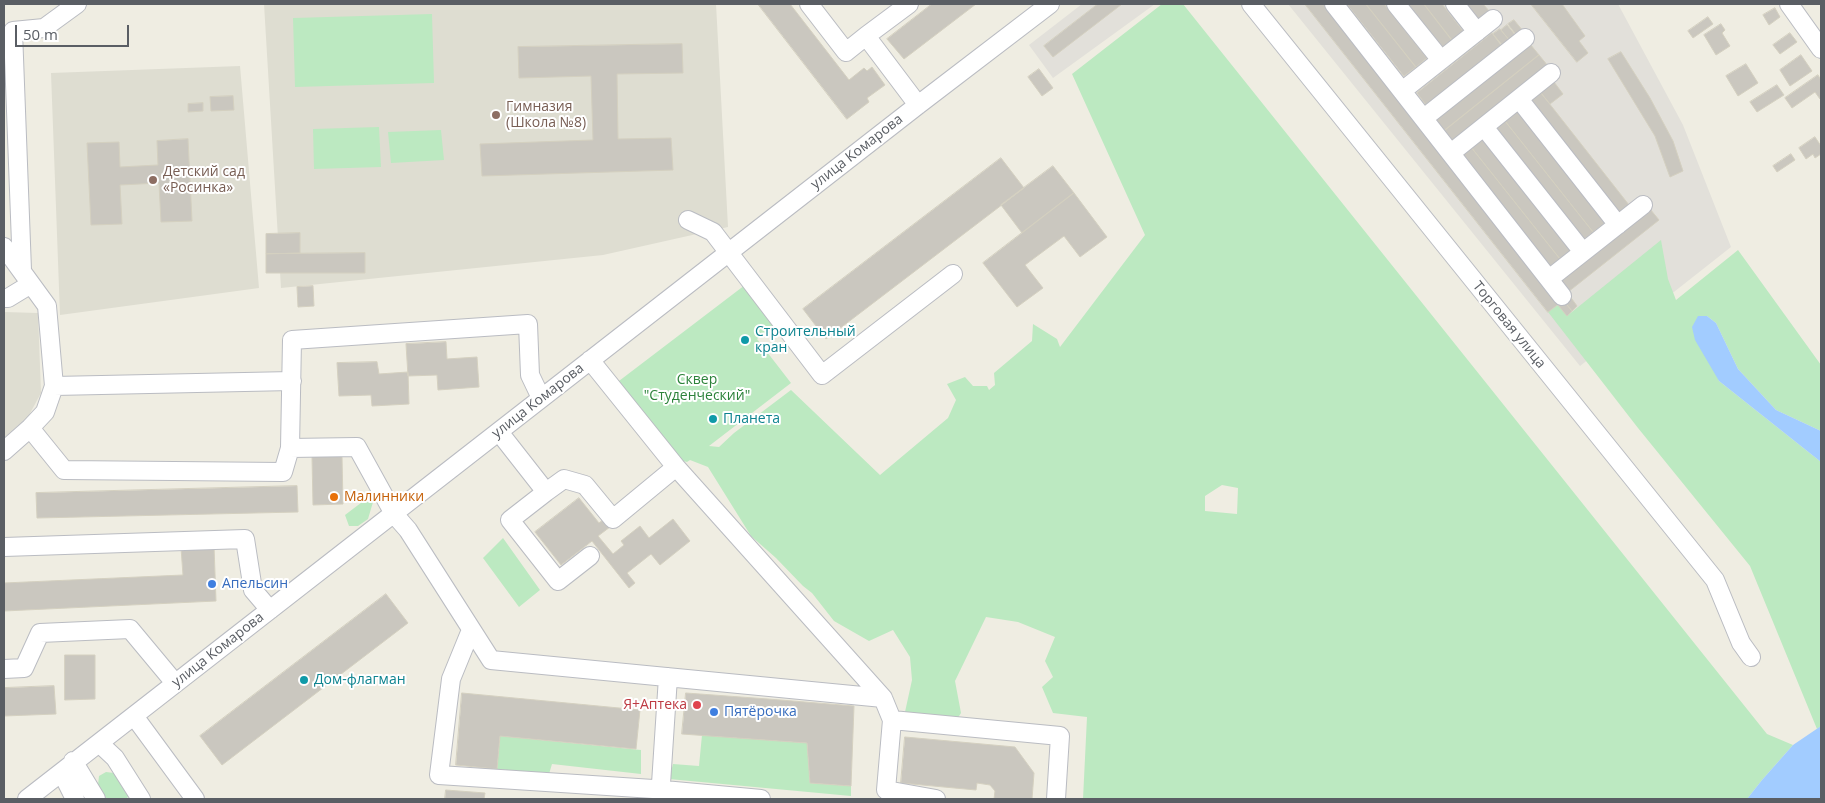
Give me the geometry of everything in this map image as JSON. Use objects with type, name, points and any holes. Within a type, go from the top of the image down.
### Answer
[{"type":"street","points":[[4,298],[8,298],[27,277],[8,31],[44,28],[77,4]]},
{"type":"street","points":[[809,4],[846,52],[908,4]]},
{"type":"street","name":"улица Комарова","points":[[27,799],[1050,4]]},
{"type":"street","name":"Торговая улица","points":[[1251,4],[1715,580],[1741,643],[1751,657]]},
{"type":"street","points":[[1334,4],[1562,296]]},
{"type":"street","points":[[1396,4],[1441,60]]},
{"type":"street","points":[[1455,4],[1477,32]]},
{"type":"street","points":[[1789,4],[1821,49]]},
{"type":"street","points":[[1402,91],[1494,19]]},
{"type":"street","points":[[866,36],[918,105]]},
{"type":"street","points":[[1424,118],[1525,38]]},
{"type":"street","points":[[1451,153],[1551,74]]},
{"type":"street","points":[[1519,100],[1618,225]]},
{"type":"street","points":[[1484,127],[1583,252]]},
{"type":"street","points":[[1548,279],[1643,205]]},
{"type":"street","points":[[688,220],[713,232],[822,375],[953,274]]},
{"type":"street","points":[[4,247],[47,306],[54,386],[46,412],[4,451]]},
{"type":"street","points":[[30,428],[64,470],[283,472],[290,448],[292,340],[528,324],[530,375],[541,398]]},
{"type":"street","points":[[590,360],[676,468],[883,698],[892,720],[886,790],[936,799]]},
{"type":"street","points":[[54,386],[292,381]]},
{"type":"street","points":[[499,432],[546,492]]},
{"type":"street","points":[[290,448],[357,447],[394,514],[408,530],[491,660],[883,698]]},
{"type":"street","points":[[590,556],[558,581],[510,520],[564,479],[585,485],[614,518],[676,468]]},
{"type":"street","points":[[4,547],[245,539],[253,590],[270,610]]},
{"type":"street","points":[[4,669],[24,668],[40,633],[130,629],[175,683]]},
{"type":"street","points":[[472,630],[451,679],[439,775],[660,794],[761,799]]},
{"type":"street","points":[[660,794],[668,677]]},
{"type":"street","points":[[134,716],[195,799]]},
{"type":"street","points":[[892,720],[1060,736],[1056,799]]},
{"type":"street","points":[[99,743],[115,758],[141,799]]},
{"type":"street","points":[[68,767],[75,799]]},
{"type":"street","points":[[68,767],[96,799]]},
{"type":"shaded area","name":"Гимназия (Школа №8)","points":[[264,4],[716,4],[728,227],[603,255],[281,288]]},
{"type":"shaded area","points":[[1082,4],[1155,4],[1053,78],[1029,45]]},
{"type":"shaded area","points":[[1288,4],[1618,4],[1683,125],[1731,247],[1580,366]]},
{"type":"shaded area","name":"Детский сад «Росинка»","points":[[240,66],[259,288],[60,315],[51,73]]},
{"type":"shaded area","points":[[4,312],[38,313],[41,393],[28,417],[4,438]]},
{"type":"green space","name":"Сквер \"Студенческий\"","points":[[1162,4],[1183,4],[1767,734],[1793,745],[1747,799],[1083,799],[1087,717],[1053,713],[1042,687],[1053,677],[1045,661],[1055,637],[1018,622],[986,617],[955,681],[961,713],[950,730],[920,726],[905,712],[912,680],[910,657],[893,630],[869,641],[834,621],[812,593],[751,536],[708,467],[690,460],[687,462],[676,459],[615,384],[745,285],[774,325],[757,339],[791,383],[709,446],[719,447],[734,433],[791,390],[880,475],[948,418],[956,400],[947,384],[965,377],[973,386],[987,386],[989,390],[995,385],[994,373],[1032,341],[1033,324],[1057,339],[1060,347],[1145,235],[1072,74]],"holes":[[[1222,485],[1238,488],[1237,514],[1205,511],[1205,496]]]},
{"type":"green space","points":[[432,14],[434,83],[295,87],[293,18]]},
{"type":"green space","points":[[379,127],[381,167],[314,169],[313,129]]},
{"type":"green space","points":[[441,130],[444,160],[391,163],[388,132]]},
{"type":"green space","points":[[1661,240],[1668,279],[1676,300],[1738,250],[1821,365],[1821,431],[1776,410],[1738,369],[1716,323],[1707,316],[1698,316],[1719,381],[1821,462],[1821,726],[1817,729],[1750,566],[1638,428],[1548,312],[1558,305],[1567,316]]},
{"type":"green space","points":[[370,496],[373,502],[368,519],[358,526],[349,526],[345,515]]},
{"type":"green space","points":[[503,538],[540,590],[519,607],[483,558]]},
{"type":"green space","points":[[702,735],[807,743],[810,783],[851,786],[851,796],[669,779],[673,764],[699,766]]},
{"type":"green space","points":[[500,736],[641,750],[641,774],[552,764],[549,774],[497,769]]},
{"type":"green space","points":[[106,772],[114,773],[128,796],[127,799],[107,799],[98,785],[99,776]]},
{"type":"water","points":[[1698,316],[1707,316],[1716,323],[1738,369],[1776,410],[1821,431],[1821,462],[1719,381],[1695,340],[1692,327]]},
{"type":"water","points":[[1821,726],[1821,799],[1747,799],[1793,745]]},
{"type":"building","points":[[758,4],[790,4],[849,80],[864,68],[867,71],[872,67],[885,85],[867,98],[869,102],[847,119]]},
{"type":"building","points":[[932,4],[976,4],[904,59],[887,39]]},
{"type":"building","points":[[1098,4],[1122,4],[1053,57],[1044,46]]},
{"type":"building","points":[[1305,4],[1324,4],[1560,303],[1548,312]]},
{"type":"building","points":[[1347,4],[1366,4],[1416,67],[1404,76]]},
{"type":"building","points":[[1366,4],[1384,4],[1427,58],[1416,67]]},
{"type":"building","points":[[1405,4],[1424,4],[1452,40],[1440,49]]},
{"type":"building","points":[[1424,4],[1442,4],[1463,31],[1452,40]]},
{"type":"building","points":[[1463,4],[1483,4],[1490,12],[1478,22]]},
{"type":"building","points":[[1531,4],[1562,4],[1585,36],[1579,41],[1588,53],[1577,62]]},
{"type":"building","points":[[1775,8],[1780,17],[1769,25],[1763,15]]},
{"type":"building","points":[[1708,17],[1713,24],[1693,38],[1688,31]]},
{"type":"building","points":[[1514,20],[1523,31],[1517,36],[1508,24]]},
{"type":"building","points":[[1721,24],[1725,30],[1722,33],[1730,46],[1716,55],[1704,35]]},
{"type":"building","points":[[1507,25],[1516,36],[1510,41],[1501,30]]},
{"type":"building","points":[[1500,29],[1510,41],[1503,46],[1493,34]]},
{"type":"building","points":[[1492,33],[1501,45],[1426,105],[1417,93]]},
{"type":"building","points":[[1790,33],[1797,42],[1780,54],[1773,45]]},
{"type":"building","points":[[682,44],[683,73],[617,74],[618,139],[671,138],[673,170],[482,176],[480,144],[593,140],[591,76],[519,78],[518,47]]},
{"type":"building","points":[[1530,44],[1539,55],[1444,131],[1435,120]]},
{"type":"building","points":[[1621,52],[1650,98],[1673,141],[1683,171],[1670,177],[1655,136],[1608,59]]},
{"type":"building","points":[[1539,55],[1548,66],[1453,142],[1444,131]]},
{"type":"building","points":[[1801,55],[1812,71],[1790,86],[1780,70]]},
{"type":"building","points":[[1746,64],[1758,83],[1738,96],[1726,76]]},
{"type":"building","points":[[1039,69],[1053,88],[1042,96],[1028,77]]},
{"type":"building","points":[[1818,75],[1821,80],[1821,99],[1815,92],[1792,108],[1785,98]]},
{"type":"building","points":[[1554,82],[1563,94],[1550,104],[1541,93]]},
{"type":"building","points":[[1777,85],[1784,95],[1757,112],[1750,102]]},
{"type":"building","points":[[1541,93],[1629,205],[1618,213],[1530,101]]},
{"type":"building","points":[[233,96],[234,110],[211,111],[210,97]]},
{"type":"building","points":[[203,103],[203,111],[188,112],[188,104]]},
{"type":"building","points":[[1517,111],[1606,222],[1593,232],[1505,121]]},
{"type":"building","points":[[1505,121],[1593,232],[1582,241],[1494,129]]},
{"type":"building","points":[[1484,137],[1572,249],[1560,259],[1471,147]]},
{"type":"building","points":[[1815,137],[1821,146],[1821,154],[1815,158],[1813,154],[1806,159],[1799,148]]},
{"type":"building","points":[[188,139],[192,221],[161,222],[159,183],[120,185],[122,224],[91,225],[87,143],[119,142],[120,167],[158,165],[157,141]]},
{"type":"building","points":[[1471,147],[1560,259],[1549,268],[1460,156]]},
{"type":"building","points":[[1791,154],[1795,160],[1777,172],[1773,166]]},
{"type":"building","points":[[1001,158],[1024,188],[826,339],[803,309]]},
{"type":"building","points":[[1053,166],[1074,193],[1022,233],[1001,205]]},
{"type":"building","points":[[1074,193],[1107,237],[1080,257],[1064,236],[1025,265],[1043,288],[1017,307],[983,263]]},
{"type":"building","points":[[1650,209],[1659,220],[1568,292],[1559,281]]},
{"type":"building","points":[[300,233],[300,253],[266,254],[266,234]]},
{"type":"building","points":[[365,253],[365,273],[266,273],[266,254]]},
{"type":"building","points":[[313,286],[314,306],[298,307],[297,287]]},
{"type":"building","points":[[1569,295],[1577,306],[1572,311],[1563,300]]},
{"type":"building","points":[[1563,300],[1572,311],[1567,316],[1558,305]]},
{"type":"building","points":[[446,342],[447,359],[477,357],[479,387],[438,390],[437,375],[408,376],[406,344]]},
{"type":"building","points":[[377,362],[379,374],[408,372],[409,404],[372,406],[371,395],[339,396],[337,363]]},
{"type":"building","points":[[342,456],[343,504],[313,505],[312,457]]},
{"type":"building","points":[[297,486],[298,512],[37,518],[36,493]]},
{"type":"building","points":[[579,498],[599,523],[604,519],[610,527],[598,536],[613,554],[624,545],[621,541],[640,526],[649,538],[673,519],[690,541],[660,565],[651,554],[627,573],[635,583],[629,588],[592,541],[561,565],[535,532]]},
{"type":"building","points":[[214,546],[216,601],[4,611],[4,583],[183,575],[181,548]]},
{"type":"building","name":"Дом-флагман","points":[[386,594],[408,623],[222,765],[200,736]]},
{"type":"building","points":[[65,655],[95,655],[95,699],[65,700]]},
{"type":"building","points":[[54,686],[56,714],[4,716],[4,688]]},
{"type":"building","points":[[462,693],[640,710],[636,749],[500,736],[497,769],[456,765]]},
{"type":"building","points":[[686,693],[854,706],[851,786],[810,783],[807,743],[682,734]]},
{"type":"building","points":[[905,737],[1015,747],[1034,773],[1032,799],[994,799],[995,791],[990,785],[977,783],[976,790],[901,783]]},
{"type":"building","points":[[446,790],[485,793],[484,799],[445,799]]},
{"type":"place","name":"Гимназия (Школа №8)","points":[[496,115]]},
{"type":"place","name":"Детский сад «Росинка»","points":[[153,180]]},
{"type":"place","name":"Строительный кран","points":[[745,340]]},
{"type":"place","name":"Планета","points":[[713,419]]},
{"type":"place","name":"Малинники","points":[[334,497]]},
{"type":"place","name":"Апельсин","points":[[212,584]]},
{"type":"place","name":"Дом-флагман","points":[[304,680]]},
{"type":"place","name":"Я+Аптека","points":[[697,705]]},
{"type":"place","name":"Пятёрочка","points":[[714,712]]}]
